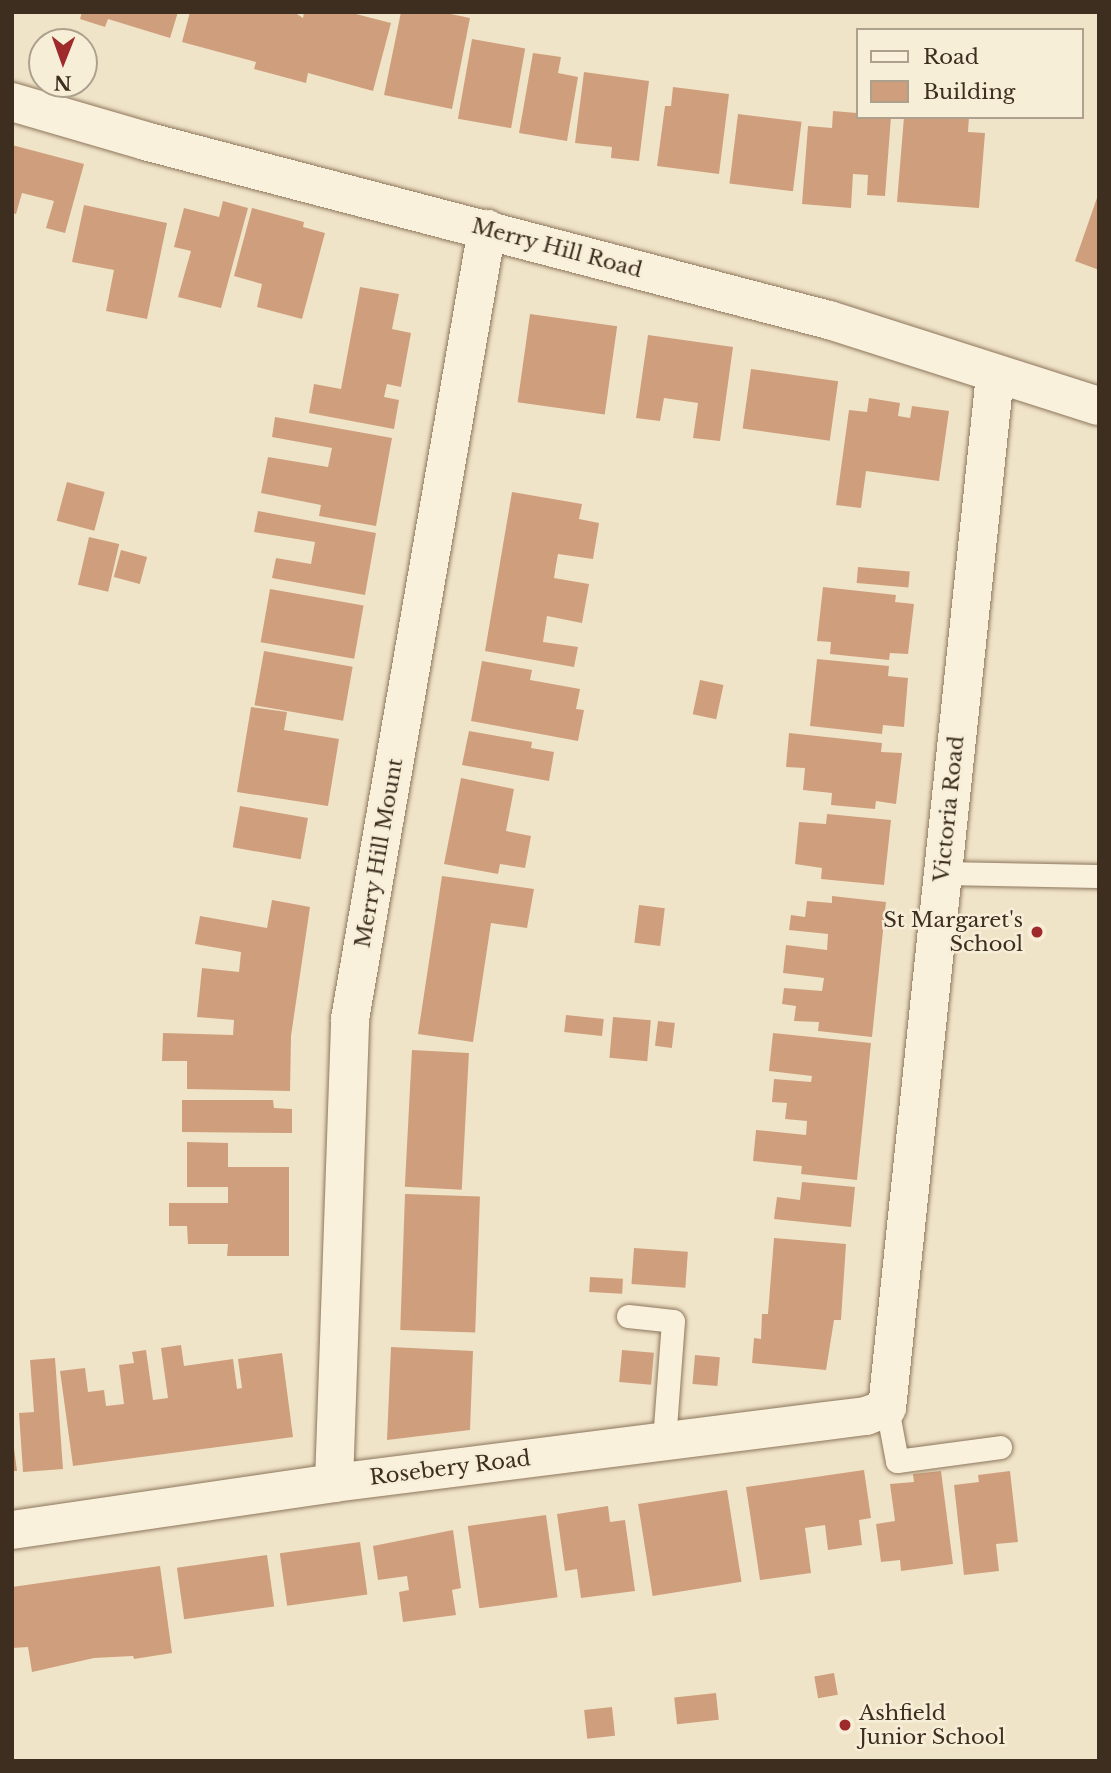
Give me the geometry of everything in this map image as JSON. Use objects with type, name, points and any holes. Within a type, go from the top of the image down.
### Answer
[{"type":"street","name":"Merry Hill Road","points":[[12,102],[145,141],[829,320],[995,376],[1099,406]]},
{"type":"street","name":"Merry Hill Mount","points":[[334,1483],[350,1019],[487,229]]},
{"type":"street","name":"Victoria Road","points":[[887,1408],[995,376]]},
{"type":"street","name":"Rosebery Road","points":[[12,1530],[334,1483],[866,1416],[887,1408]]},
{"type":"lane","points":[[942,873],[1099,876]]},
{"type":"lane","points":[[628,1316],[673,1321],[664,1441]]},
{"type":"lane","points":[[887,1408],[897,1461],[1000,1447]]},
{"type":"building","points":[[82,12],[178,12],[170,38],[108,19],[105,27],[80,19]]},
{"type":"building","points":[[190,12],[294,12],[303,18],[304,12],[348,12],[391,23],[373,91],[308,73],[306,83],[254,69],[256,62],[182,42]]},
{"type":"building","points":[[401,12],[441,12],[470,18],[452,109],[384,95]]},
{"type":"building","points":[[472,39],[525,48],[511,128],[458,119]]},
{"type":"building","points":[[533,53],[561,57],[558,73],[578,77],[567,141],[519,133]]},
{"type":"building","points":[[584,72],[649,81],[639,161],[611,158],[612,147],[575,143]]},
{"type":"building","points":[[673,87],[729,94],[719,174],[657,166],[665,106],[671,106]]},
{"type":"building","points":[[833,111],[856,113],[856,119],[891,119],[885,196],[867,195],[868,175],[853,174],[851,208],[802,204],[808,126],[832,128]]},
{"type":"building","points":[[738,114],[802,122],[793,191],[729,183]]},
{"type":"building","points":[[904,119],[969,119],[968,132],[985,133],[979,208],[897,202]]},
{"type":"building","points":[[12,145],[84,164],[65,233],[46,228],[54,201],[22,193],[16,214],[12,213]]},
{"type":"building","points":[[1099,196],[1099,270],[1075,261]]},
{"type":"building","points":[[223,201],[248,208],[221,308],[178,297],[191,251],[174,247],[184,208],[219,217]]},
{"type":"building","points":[[84,205],[167,223],[147,319],[106,311],[114,270],[72,262]]},
{"type":"building","points":[[252,208],[304,222],[303,227],[325,233],[302,319],[257,307],[262,284],[234,276]]},
{"type":"building","points":[[360,287],[399,294],[392,329],[411,333],[401,387],[387,384],[384,397],[399,400],[394,429],[309,413],[314,384],[341,389]]},
{"type":"building","points":[[530,314],[617,326],[605,414],[518,402]]},
{"type":"building","points":[[648,335],[733,347],[720,441],[693,438],[698,403],[664,398],[660,421],[636,418]]},
{"type":"building","points":[[751,369],[838,381],[830,441],[743,428]]},
{"type":"building","points":[[869,398],[900,403],[898,416],[910,418],[912,406],[949,411],[939,481],[866,471],[861,508],[836,505],[849,410],[867,412]]},
{"type":"building","points":[[275,417],[392,438],[376,526],[319,516],[321,505],[261,493],[268,457],[328,467],[332,448],[272,437]]},
{"type":"building","points":[[67,482],[105,492],[94,531],[57,521]]},
{"type":"building","points":[[512,492],[582,504],[579,519],[599,523],[593,559],[558,554],[556,565],[554,578],[589,584],[582,623],[547,616],[543,642],[578,647],[574,667],[485,651]]},
{"type":"building","points":[[258,511],[376,533],[365,595],[272,578],[276,558],[311,564],[315,542],[254,532]]},
{"type":"building","points":[[89,537],[119,544],[108,592],[78,585]]},
{"type":"building","points":[[121,550],[147,557],[140,584],[114,577]]},
{"type":"building","points":[[858,567],[910,572],[908,587],[857,583]]},
{"type":"building","points":[[823,587],[896,595],[895,602],[914,604],[908,654],[890,653],[889,660],[830,654],[831,642],[817,641]]},
{"type":"building","points":[[270,589],[364,605],[354,659],[261,642]]},
{"type":"building","points":[[264,651],[353,667],[343,721],[254,705]]},
{"type":"building","points":[[817,659],[889,666],[888,676],[908,678],[904,727],[883,725],[882,734],[810,726]]},
{"type":"building","points":[[482,661],[532,670],[530,680],[580,689],[576,709],[584,710],[578,741],[471,721]]},
{"type":"building","points":[[700,680],[723,685],[716,719],[693,714]]},
{"type":"building","points":[[251,707],[287,712],[284,730],[339,739],[328,806],[237,792]]},
{"type":"building","points":[[469,731],[532,742],[531,748],[554,752],[549,781],[462,765]]},
{"type":"building","points":[[789,733],[882,743],[881,752],[902,753],[896,804],[876,801],[875,809],[831,805],[832,793],[803,790],[805,768],[786,767]]},
{"type":"building","points":[[461,778],[514,789],[506,831],[531,836],[525,868],[500,864],[498,874],[444,864]]},
{"type":"building","points":[[240,806],[308,818],[301,859],[233,847]]},
{"type":"building","points":[[827,814],[891,820],[884,885],[821,879],[822,868],[795,864],[799,822],[826,824]]},
{"type":"building","points":[[442,876],[534,889],[527,928],[491,923],[473,1042],[418,1034]]},
{"type":"building","points":[[832,896],[886,902],[872,1037],[818,1031],[819,1022],[794,1021],[796,1006],[782,1004],[784,988],[822,991],[824,978],[783,973],[786,945],[827,950],[828,934],[789,930],[791,915],[805,917],[807,901],[832,903]]},
{"type":"building","points":[[272,900],[310,907],[291,1036],[290,1091],[187,1089],[187,1061],[162,1061],[163,1033],[233,1035],[234,1020],[197,1017],[202,968],[239,972],[241,952],[195,944],[200,916],[267,928]]},
{"type":"building","points":[[639,905],[665,908],[660,946],[634,943]]},
{"type":"building","points":[[566,1015],[604,1019],[602,1036],[564,1032]]},
{"type":"building","points":[[613,1017],[651,1020],[647,1061],[609,1058]]},
{"type":"building","points":[[658,1021],[675,1023],[672,1048],[655,1046]]},
{"type":"building","points":[[773,1033],[871,1043],[857,1180],[801,1174],[802,1166],[753,1161],[756,1130],[806,1135],[807,1121],[785,1119],[787,1103],[772,1102],[774,1079],[811,1082],[812,1076],[769,1071]]},
{"type":"building","points":[[412,1050],[469,1053],[462,1190],[405,1187]]},
{"type":"building","points":[[182,1100],[273,1100],[274,1108],[292,1109],[292,1133],[182,1132]]},
{"type":"building","points":[[187,1142],[228,1143],[228,1167],[289,1167],[289,1256],[227,1256],[228,1244],[188,1244],[187,1226],[169,1226],[169,1203],[228,1203],[228,1187],[187,1187]]},
{"type":"building","points":[[802,1182],[855,1187],[851,1227],[774,1219],[777,1197],[800,1200]]},
{"type":"building","points":[[405,1194],[480,1197],[475,1333],[400,1330]]},
{"type":"building","points":[[774,1238],[846,1244],[841,1320],[834,1320],[826,1370],[752,1363],[754,1338],[761,1339],[762,1314],[768,1314]]},
{"type":"building","points":[[634,1248],[688,1252],[685,1288],[631,1284]]},
{"type":"building","points":[[590,1277],[623,1279],[622,1294],[589,1292]]},
{"type":"building","points":[[181,1345],[184,1366],[233,1359],[237,1389],[242,1388],[238,1359],[282,1353],[293,1437],[73,1466],[60,1371],[85,1368],[88,1392],[104,1390],[106,1406],[124,1404],[119,1365],[134,1363],[132,1352],[146,1350],[153,1400],[168,1398],[161,1348]]},
{"type":"building","points":[[391,1347],[473,1351],[470,1430],[387,1440]]},
{"type":"building","points":[[622,1350],[654,1353],[651,1385],[619,1382]]},
{"type":"building","points":[[695,1355],[720,1357],[717,1386],[692,1384]]},
{"type":"building","points":[[55,1358],[63,1469],[23,1472],[19,1413],[34,1412],[30,1360]]},
{"type":"building","points":[[12,1433],[17,1471],[12,1471]]},
{"type":"building","points":[[864,1470],[871,1518],[859,1520],[862,1545],[828,1550],[825,1525],[805,1528],[811,1573],[760,1580],[746,1487]]},
{"type":"building","points":[[941,1471],[953,1564],[901,1571],[900,1560],[881,1562],[876,1524],[895,1521],[890,1484],[914,1482],[913,1474]]},
{"type":"building","points":[[1010,1471],[1018,1542],[996,1544],[999,1571],[964,1575],[954,1485],[979,1482],[978,1475]]},
{"type":"building","points":[[727,1490],[742,1582],[653,1596],[638,1504]]},
{"type":"building","points":[[608,1506],[610,1522],[625,1520],[635,1591],[581,1598],[577,1569],[565,1571],[557,1514]]},
{"type":"building","points":[[546,1515],[558,1597],[479,1608],[468,1526]]},
{"type":"building","points":[[453,1530],[461,1588],[452,1590],[456,1615],[403,1622],[399,1592],[409,1590],[407,1576],[378,1580],[373,1546]]},
{"type":"building","points":[[360,1542],[367,1594],[287,1606],[280,1553]]},
{"type":"building","points":[[267,1555],[274,1606],[184,1619],[177,1568]]},
{"type":"building","points":[[160,1566],[172,1653],[134,1659],[133,1656],[94,1658],[32,1672],[28,1647],[12,1648],[12,1587]]},
{"type":"building","points":[[834,1673],[838,1695],[818,1698],[814,1676]]},
{"type":"building","points":[[716,1693],[719,1720],[677,1724],[674,1697]]},
{"type":"building","points":[[612,1707],[615,1736],[587,1739],[584,1710]]},
{"type":"place","name":"St Margaret's School","points":[[1037,932]]},
{"type":"place","name":"Ashfield Junior School","points":[[845,1725]]}]
